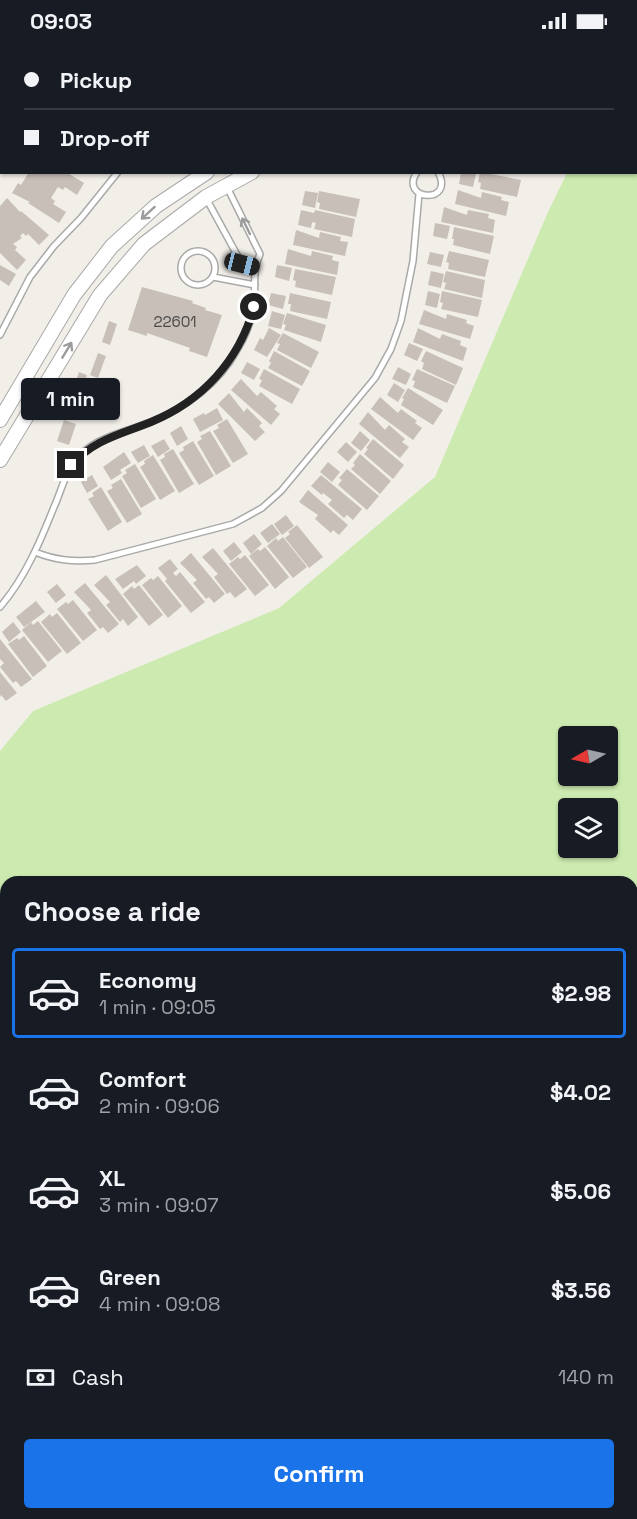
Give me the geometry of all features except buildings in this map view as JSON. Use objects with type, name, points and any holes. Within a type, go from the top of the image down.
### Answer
[{"type":"street","points":[[221,174],[227,185]]},
{"type":"street","points":[[1,455],[100,295],[144,244],[206,197],[248,174]]},
{"type":"street","points":[[0,420],[74,295],[112,246],[156,206],[202,176],[206,197]]},
{"type":"lane","points":[[0,335],[30,277],[116,174]]},
{"type":"lane","points":[[416,174],[413,182],[414,189],[425,196],[432,196],[442,186],[439,174]]},
{"type":"lane","points":[[0,607],[15,589],[34,552],[71,465],[83,452],[96,443],[151,422],[181,407],[221,374],[237,351],[248,329],[254,307],[254,267],[260,254],[227,185]]},
{"type":"lane","points":[[34,552],[52,559],[71,562],[94,560],[233,524],[262,508],[281,491],[375,378],[391,349],[401,321],[413,261],[419,194]]},
{"type":"lane","points":[[206,197],[242,264],[254,267]]},
{"type":"lane","points":[[192,251],[208,254],[215,269],[213,277],[207,283],[190,284],[180,271],[185,256],[192,251]]},
{"type":"lane","points":[[213,277],[255,285]]},
{"type":"green space","points":[[567,174],[637,174],[637,876],[0,876],[0,751],[33,711],[279,608],[435,477],[548,212]]},
{"type":"route","points":[[71,465],[83,452],[96,443],[151,422],[181,407],[205,388],[221,374],[237,351],[248,329],[254,307]]}]
